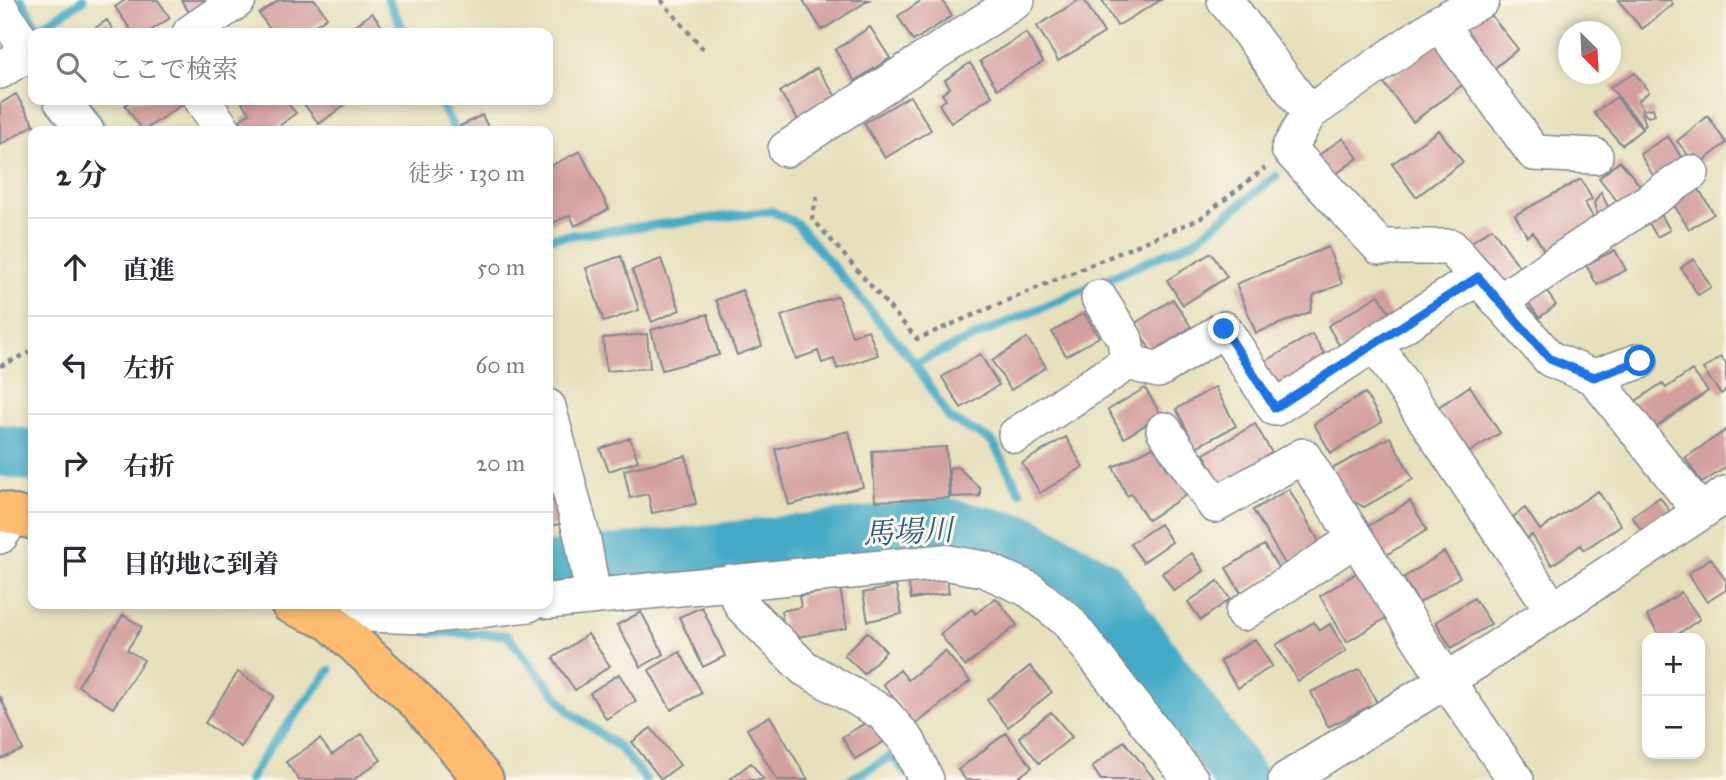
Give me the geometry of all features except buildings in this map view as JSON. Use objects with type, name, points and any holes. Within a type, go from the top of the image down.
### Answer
[{"type":"highway","points":[[302,609],[330,621],[419,703],[484,780]]},
{"type":"street","points":[[197,28],[238,0]]},
{"type":"street","points":[[786,149],[1017,0]]},
{"type":"street","points":[[1225,0],[1309,113]]},
{"type":"street","points":[[1288,779],[1446,680],[1713,503],[1594,377],[1550,359],[1451,247],[1380,247],[1289,149],[1309,113],[1439,23],[1482,0]]},
{"type":"street","points":[[0,8],[28,51]]},
{"type":"street","points":[[1439,23],[1534,153],[1595,156]]},
{"type":"street","points":[[0,71],[28,57]]},
{"type":"street","points":[[206,105],[220,126]]},
{"type":"street","points":[[1016,435],[1128,362],[1158,370],[1224,329],[1275,408],[1375,344],[1489,290],[1691,173]]},
{"type":"street","points":[[1099,298],[1125,339],[1128,362]]},
{"type":"street","points":[[1375,344],[1553,610]]},
{"type":"street","points":[[1594,377],[1640,361]]},
{"type":"street","points":[[553,426],[583,540],[593,596]]},
{"type":"street","points":[[1164,430],[1215,505],[1303,456],[1446,680],[1516,780]]},
{"type":"street","points":[[1243,613],[1355,539]]},
{"type":"street","points":[[553,600],[943,562],[985,569],[1030,590],[1068,621],[1191,780]]},
{"type":"street","points":[[730,582],[743,607],[804,668],[883,713],[908,742],[926,780]]},
{"type":"street","points":[[330,621],[365,614],[425,616],[486,609]]},
{"type":"path","points":[[661,0],[703,49]]},
{"type":"path","points":[[817,196],[812,218],[918,339],[1201,218],[1289,149]]},
{"type":"path","points":[[0,366],[28,353]]},
{"type":"waterway","points":[[21,0],[38,28]]},
{"type":"waterway","points":[[40,28],[83,0]]},
{"type":"waterway","points":[[388,0],[402,28]]},
{"type":"waterway","points":[[88,105],[102,126]]},
{"type":"waterway","points":[[442,105],[452,126]]},
{"type":"waterway","points":[[915,363],[1194,241],[1276,176]]},
{"type":"waterway","points":[[553,237],[771,211],[796,223],[915,363],[949,418],[992,441],[1020,492]]},
{"type":"waterway","name":"馬場川","points":[[0,450],[28,455]]},
{"type":"waterway","name":"馬場川","points":[[553,567],[946,524],[1024,541],[1100,585],[1242,780]]},
{"type":"waterway","points":[[428,632],[507,635],[571,713],[619,747],[646,780]]},
{"type":"waterway","points":[[249,780],[268,750],[330,670]]},
{"type":"waterway","points":[[850,780],[892,756],[906,773]]},
{"type":"route","points":[[1224,329],[1275,408],[1478,277],[1550,359],[1594,377],[1640,361]]}]
